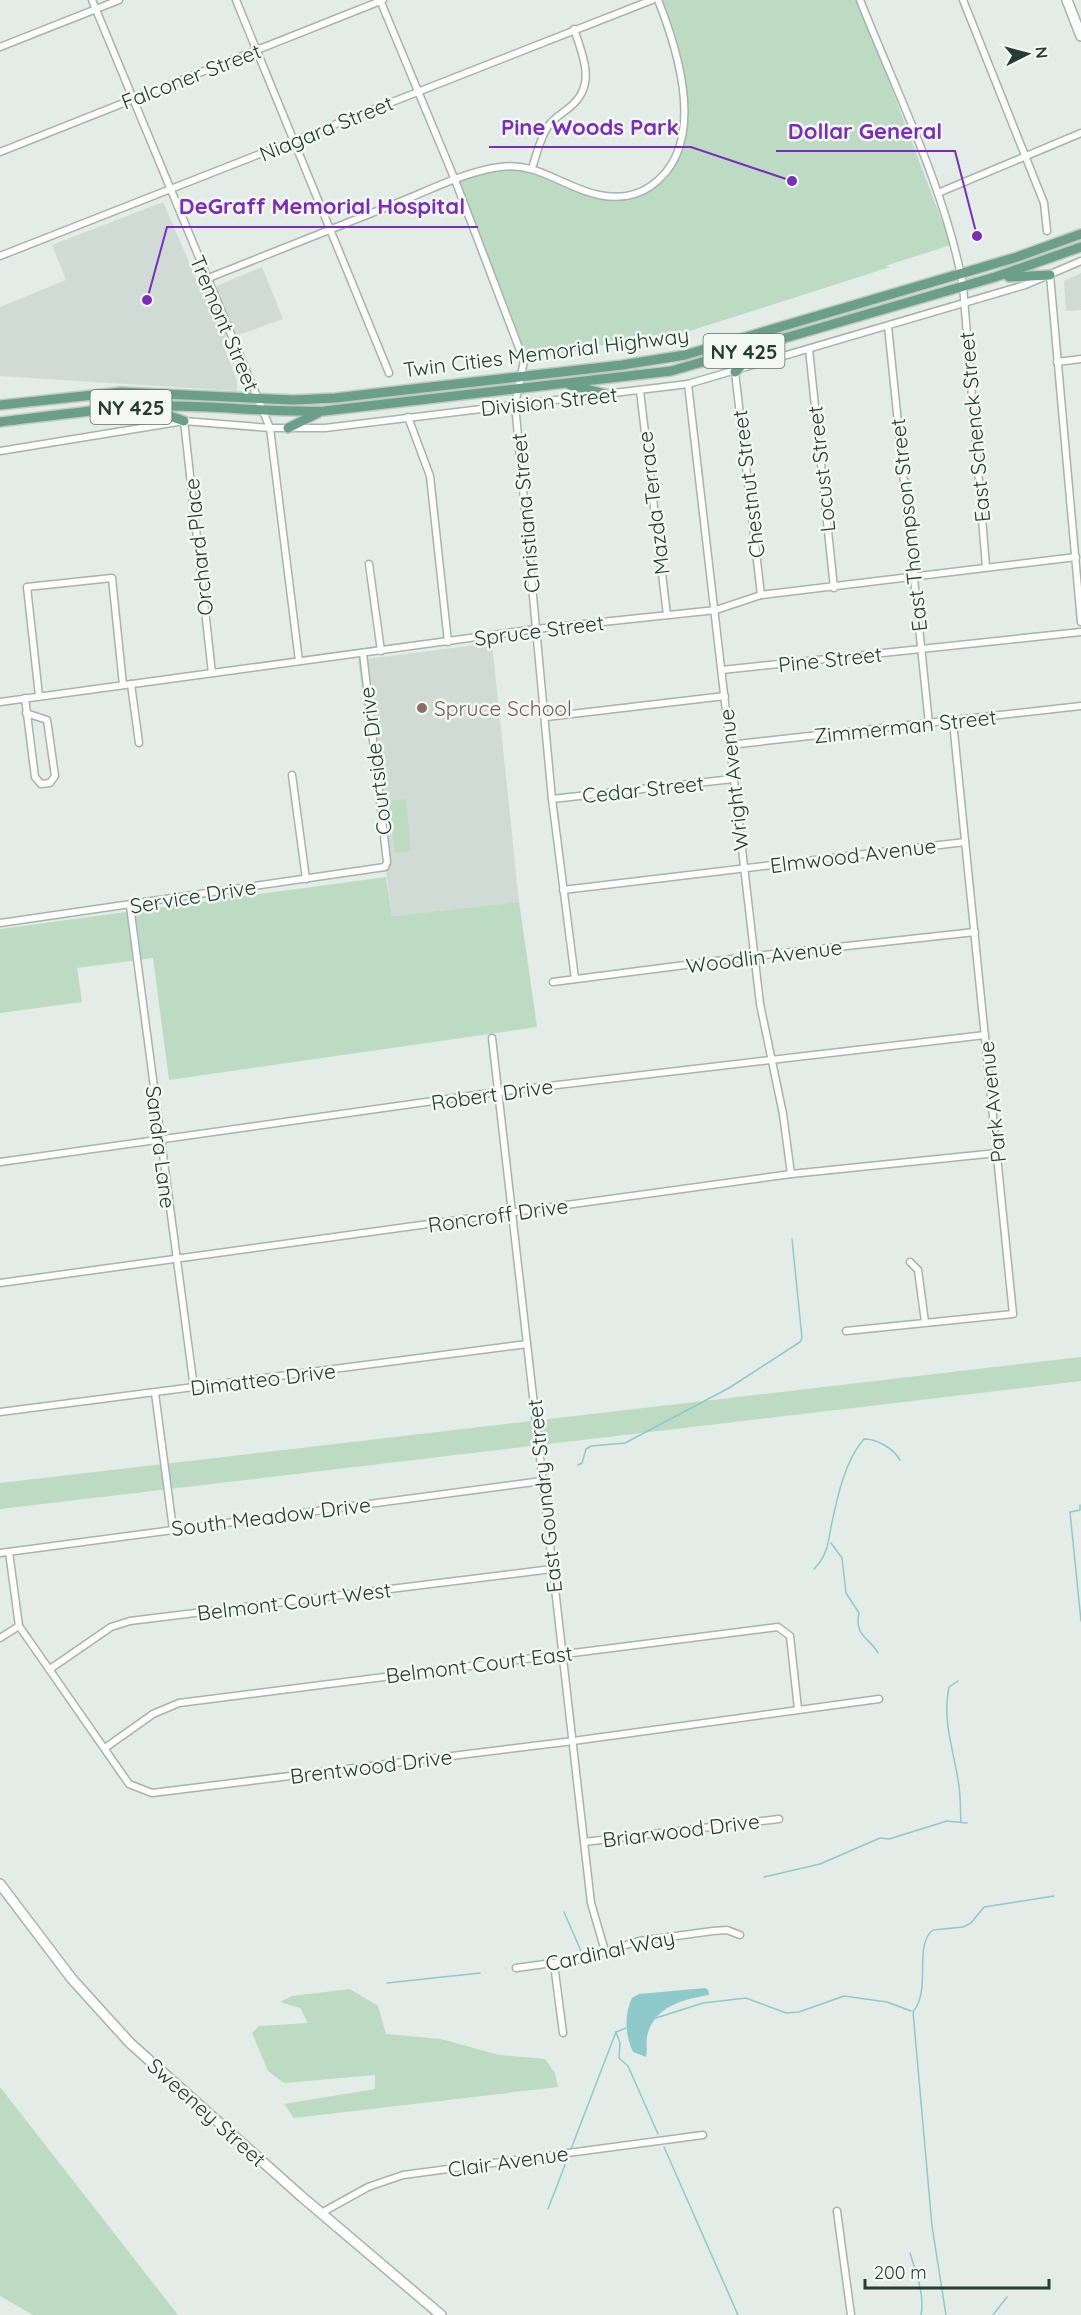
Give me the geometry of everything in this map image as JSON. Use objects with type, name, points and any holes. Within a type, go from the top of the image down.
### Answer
[{"type":"main road","name":"Twin Cities Memorial Highway","points":[[0,405],[121,392],[257,399],[335,398],[685,355],[1042,249],[1081,234]]},
{"type":"main road","name":"Twin Cities Memorial Highway","points":[[0,422],[109,408],[324,411],[671,371],[994,277],[1081,247]]},
{"type":"main road","points":[[994,277],[1050,275]]},
{"type":"main road","points":[[735,372],[759,347]]},
{"type":"main road","points":[[565,384],[606,394]]},
{"type":"main road","points":[[142,407],[184,421]]},
{"type":"main road","points":[[288,428],[324,411]]},
{"type":"street","name":"Tremont Street","points":[[92,0],[206,279],[270,428],[299,661]]},
{"type":"street","points":[[0,47],[119,0]]},
{"type":"street","points":[[236,0],[389,373]]},
{"type":"street","name":"Falconer Street","points":[[0,152],[381,0]]},
{"type":"street","name":"Christiana Street","points":[[381,0],[455,180],[524,361],[515,404],[552,799],[575,979]]},
{"type":"street","name":"Niagara Street","points":[[0,256],[652,0]]},
{"type":"street","points":[[206,279],[455,180],[501,166],[532,168],[597,195],[617,197],[639,194],[660,179],[674,160],[682,133],[684,109],[678,59],[658,0]]},
{"type":"street","name":"East Schenck Street","points":[[860,0],[938,193],[950,228],[963,286],[986,567]]},
{"type":"street","points":[[963,0],[1044,203],[1047,231]]},
{"type":"street","points":[[1067,0],[1081,36]]},
{"type":"street","points":[[532,168],[549,124],[572,106],[584,90],[587,77],[586,63],[574,29]]},
{"type":"street","points":[[938,193],[1081,133]]},
{"type":"street","name":"Division Street","points":[[0,451],[184,421],[270,428],[325,428],[688,384],[964,303],[1050,275],[1081,261]]},
{"type":"street","points":[[1050,275],[1081,622]]},
{"type":"street","name":"East Thompson Street","points":[[888,326],[912,577],[929,724]]},
{"type":"street","name":"Locust Street","points":[[809,350],[834,588]]},
{"type":"street","points":[[1057,362],[1081,359]]},
{"type":"street","name":"Chestnut Street","points":[[735,372],[761,595]]},
{"type":"street","name":"Wright Avenue","points":[[688,384],[716,610],[742,867],[760,1004],[783,1114],[791,1174]]},
{"type":"street","name":"Mazda Terrace","points":[[640,391],[667,615]]},
{"type":"street","points":[[408,417],[430,476],[448,642]]},
{"type":"street","name":"Orchard Place","points":[[184,421],[212,673]]},
{"type":"street","points":[[1073,517],[1081,516]]},
{"type":"street","name":"Spruce Street","points":[[0,702],[536,630],[716,610],[761,595],[1076,557]]},
{"type":"street","points":[[369,564],[381,651]]},
{"type":"street","points":[[39,696],[27,587],[112,578],[123,686]]},
{"type":"street","name":"Pine Street","points":[[722,670],[1081,632]]},
{"type":"street","name":"Courtside Drive","points":[[363,653],[387,862],[385,867]]},
{"type":"street","points":[[131,684],[140,743]]},
{"type":"street","points":[[546,717],[725,696]]},
{"type":"street","points":[[25,698],[26,713],[35,777],[41,784],[50,783],[55,776],[47,720],[26,713]]},
{"type":"street","name":"Zimmerman Street","points":[[729,745],[953,722],[1081,706]]},
{"type":"street","name":"Park Avenue","points":[[846,1331],[1013,1314],[953,722]]},
{"type":"street","points":[[292,775],[306,879]]},
{"type":"street","name":"Cedar Street","points":[[552,799],[734,779]]},
{"type":"street","name":"Elmwood Avenue","points":[[563,890],[965,842]]},
{"type":"street","name":"Service Drive","points":[[0,923],[130,906],[385,867]]},
{"type":"street","name":"Sandra Lane","points":[[130,906],[194,1388]]},
{"type":"street","name":"Woodlin Avenue","points":[[553,982],[755,956],[975,932]]},
{"type":"street","name":"Robert Drive","points":[[0,1162],[497,1092],[985,1035]]},
{"type":"street","name":"East Goundry Street","points":[[492,1038],[592,1912],[605,1951]]},
{"type":"street","name":"Roncroff Drive","points":[[0,1283],[791,1174],[997,1153]]},
{"type":"street","points":[[910,1262],[918,1270],[925,1322]]},
{"type":"street","name":"Dimatteo Drive","points":[[0,1412],[527,1344]]},
{"type":"street","points":[[155,1393],[173,1529]]},
{"type":"street","name":"South Meadow Drive","points":[[0,1553],[542,1481]]},
{"type":"street","name":"Brentwood Drive","points":[[9,1552],[19,1626],[129,1784],[152,1793],[573,1741],[879,1698]]},
{"type":"street","name":"Belmont Court West","points":[[50,1669],[111,1627],[130,1621],[552,1569]]},
{"type":"street","points":[[0,1638],[19,1626]]},
{"type":"street","name":"Belmont Court East","points":[[105,1748],[153,1714],[178,1703],[561,1653],[778,1628],[790,1636],[798,1709]]},
{"type":"street","name":"Briarwood Drive","points":[[584,1842],[779,1819]]},
{"type":"street","name":"Sweeney Street","points":[[0,1884],[72,1979],[129,2043],[321,2213],[441,2315]]},
{"type":"street","name":"Cardinal Way","points":[[516,1968],[581,1959],[626,1943],[727,1930],[740,1935]]},
{"type":"street","points":[[554,1964],[562,2033]]},
{"type":"street","name":"Clair Avenue","points":[[321,2213],[368,2187],[403,2175],[703,2135]]},
{"type":"street","points":[[837,2211],[851,2315]]},
{"type":"shaded area","points":[[163,202],[202,292],[262,267],[283,319],[222,341],[237,381],[237,391],[0,376],[0,307],[66,280],[52,245]]},
{"type":"shaded area","points":[[1081,273],[1081,310],[1066,311],[1064,281]]},
{"type":"shaded area","points":[[492,643],[519,902],[392,916],[358,660]]},
{"type":"green space","points":[[658,0],[858,0],[951,245],[885,266],[890,267],[674,336],[629,344],[627,340],[524,361],[455,180],[485,170],[517,167],[597,195],[639,194],[674,160],[682,133],[683,84]]},
{"type":"green space","points":[[406,799],[411,851],[395,853],[389,801]]},
{"type":"green space","points":[[386,877],[392,916],[519,902],[537,1027],[169,1080],[153,958],[77,968],[82,1002],[0,1013],[0,929]]},
{"type":"green space","points":[[1081,1357],[1081,1381],[0,1509],[0,1483]]},
{"type":"green space","points":[[350,1989],[378,2006],[386,2034],[441,2039],[499,2055],[545,2059],[555,2073],[558,2087],[294,2118],[284,2104],[375,2089],[375,2075],[284,2083],[268,2071],[252,2033],[259,2026],[308,2023],[300,2008],[280,2002],[292,1996]]},
{"type":"green space","points":[[0,2087],[178,2315],[33,2315],[0,2296]]},
{"type":"water","points":[[705,1988],[709,1995],[672,2005],[657,2016],[647,2036],[646,2057],[633,2052],[626,2025],[632,1998],[639,1994]]},
{"type":"waterway","points":[[578,1465],[582,1463],[586,1449],[591,1446],[625,1443],[729,1388],[800,1342],[802,1338],[792,1239]]},
{"type":"waterway","points":[[814,1569],[826,1550],[847,1468],[864,1439],[884,1445],[900,1460]]},
{"type":"waterway","points":[[1080,1505],[1080,1510],[1070,1512],[1081,1621]]},
{"type":"waterway","points":[[831,1543],[842,1558],[846,1593],[859,1613],[860,1632],[878,1653]]},
{"type":"waterway","points":[[958,1681],[949,1687],[947,1711],[959,1785],[961,1822]]},
{"type":"waterway","points":[[764,1877],[820,1864],[880,1838],[889,1839],[947,1821],[967,1823]]},
{"type":"waterway","points":[[946,2315],[932,2226],[913,2012],[921,1992],[924,1946],[933,1930],[963,1927],[971,1923],[984,1907],[1054,1896]]},
{"type":"waterway","points":[[564,1912],[581,1951]]},
{"type":"waterway","points":[[387,1983],[480,1973]]},
{"type":"waterway","points":[[656,2018],[703,2003],[746,1998],[786,2013],[799,2012],[844,1996],[887,2002],[911,2011]]},
{"type":"waterway","points":[[616,2032],[626,2028]]},
{"type":"waterway","points":[[571,2149],[616,2032],[620,2043],[619,2058],[628,2066],[658,2134]]},
{"type":"waterway","points":[[664,2147],[738,2315]]},
{"type":"waterway","points":[[548,2209],[568,2157]]},
{"type":"waterway","points":[[910,2253],[921,2292],[921,2315]]},
{"type":"waterway","points":[[993,2315],[1007,2297]]},
{"type":"place","name":"Pine Woods Park","points":[[792,181]]},
{"type":"place","name":"Dollar General","points":[[977,236]]},
{"type":"place","name":"DeGraff Memorial Hospital","points":[[147,300]]},
{"type":"place","name":"Spruce School","points":[[422,708]]}]
